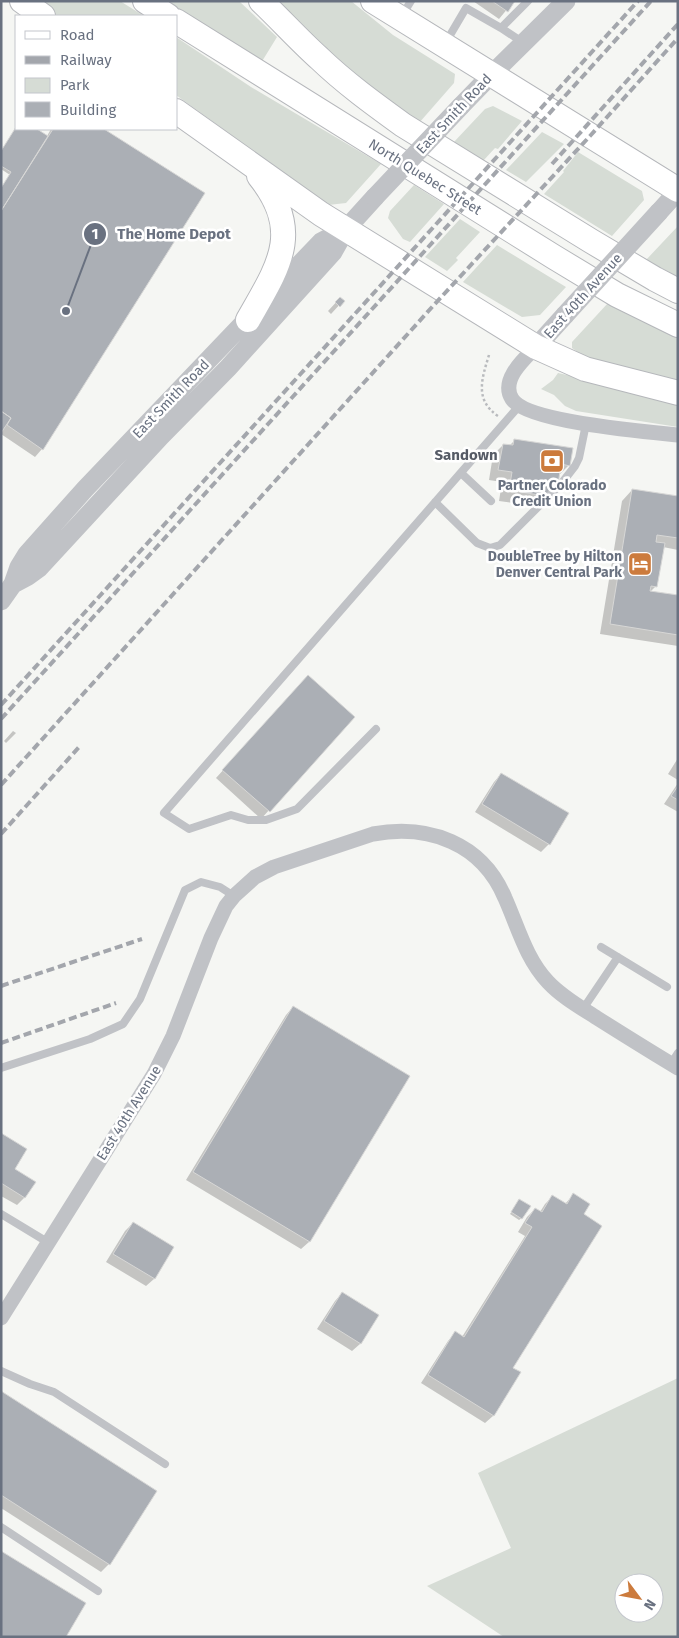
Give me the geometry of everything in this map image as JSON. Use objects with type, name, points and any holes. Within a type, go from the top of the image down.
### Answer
[{"type":"main road","points":[[22,1],[42,15]]},
{"type":"main road","points":[[146,1],[167,15]]},
{"type":"main road","points":[[262,1],[319,58],[380,109],[591,242],[678,291]]},
{"type":"main road","points":[[373,1],[406,10],[444,46],[678,191]]},
{"type":"main road","name":"North Quebec Street","points":[[178,22],[554,258],[623,298],[678,325]]},
{"type":"main road","points":[[178,111],[290,192],[346,229],[536,347],[585,369],[678,393]]},
{"type":"main road","points":[[248,320],[277,267],[282,255],[283,243],[283,229],[277,205],[265,183],[249,163]]},
{"type":"street","name":"East Smith Road","points":[[7,580],[28,576],[39,568],[161,436],[228,368],[333,252],[346,229],[375,197],[491,75],[566,1]]},
{"type":"street","name":"East 40th Avenue","points":[[519,406],[512,399],[509,390],[520,364],[678,191]]},
{"type":"street","name":"East Smith Road","points":[[1,601],[7,580],[78,496],[321,242],[346,229]]},
{"type":"street","points":[[519,406],[534,412],[586,424],[678,436]]},
{"type":"street","name":"East 40th Avenue","points":[[1,1318],[154,1074],[164,1055],[210,938],[226,906],[255,877],[274,867],[373,834],[401,830],[435,835],[446,839],[468,851],[491,874],[505,897],[524,945],[539,970],[557,991],[583,1009],[675,1062]]},
{"type":"lane","points":[[501,28],[528,1]]},
{"type":"lane","points":[[444,46],[466,8],[524,42]]},
{"type":"lane","points":[[376,729],[297,809],[266,820],[248,820],[231,815],[189,829],[164,813],[519,406]]},
{"type":"lane","points":[[435,502],[477,543],[490,548],[500,546],[561,484],[575,466],[579,458],[586,424]]},
{"type":"lane","points":[[461,473],[491,501]]},
{"type":"lane","points":[[1,1068],[90,1039],[123,1024],[140,999],[185,890],[201,882],[220,887],[234,896]]},
{"type":"lane","points":[[601,947],[667,987]]},
{"type":"lane","points":[[583,1009],[618,958]]},
{"type":"lane","points":[[1,1214],[49,1243]]},
{"type":"lane","points":[[1,1372],[54,1392],[164,1464]]},
{"type":"lane","points":[[1,1527],[98,1591]]},
{"type":"path","points":[[490,355],[482,382],[481,394],[491,412],[505,423]]},
{"type":"green space","points":[[33,1],[120,1],[142,15],[52,15]]},
{"type":"green space","points":[[163,1],[239,1],[277,37],[261,63]]},
{"type":"green space","points":[[275,1],[351,1],[393,35],[455,74],[454,83],[419,123],[354,76]]},
{"type":"green space","points":[[178,38],[251,87],[381,164],[346,203],[328,205],[178,96]]},
{"type":"green space","points":[[493,106],[522,121],[498,149],[495,148],[483,161],[453,143],[485,109]]},
{"type":"green space","points":[[542,132],[564,144],[526,182],[506,170]]},
{"type":"green space","points":[[578,152],[642,191],[644,200],[612,236],[544,194],[564,172]]},
{"type":"green space","points":[[414,185],[444,204],[410,242],[403,239],[388,218],[390,211]]},
{"type":"green space","points":[[460,219],[480,232],[456,258],[458,260],[447,271],[425,257]]},
{"type":"green space","points":[[678,226],[678,277],[646,260]]},
{"type":"green space","points":[[497,245],[566,287],[540,315],[522,317],[463,282]]},
{"type":"green space","points":[[608,303],[678,338],[678,382],[583,356],[572,348],[572,342]]},
{"type":"green space","points":[[558,373],[678,400],[678,427],[576,411],[565,406],[554,395],[541,389],[553,380]]},
{"type":"green space","points":[[678,1378],[678,1637],[504,1637],[427,1586],[511,1548],[478,1473]]},
{"type":"building","points":[[492,1],[515,1],[508,12]]},
{"type":"building","points":[[15,129],[39,130],[48,136],[1,211],[1,188],[11,172],[1,166],[1,151]]},
{"type":"building","points":[[52,130],[106,130],[205,193],[43,450],[7,425],[11,418],[1,411],[1,211]]},
{"type":"building","points":[[340,297],[345,301],[340,307],[335,302]]},
{"type":"building","points":[[1,411],[11,418],[1,433]]},
{"type":"building","points":[[514,439],[573,448],[570,466],[561,464],[558,485],[545,496],[509,490],[512,472],[498,470],[503,444],[513,445]]},
{"type":"building","name":"DoubleTree by Hilton Denver Central Park","points":[[632,489],[678,496],[678,538],[657,535],[656,542],[665,543],[657,587],[651,586],[650,591],[678,595],[678,635],[610,624]]},
{"type":"building","points":[[308,675],[355,717],[270,812],[222,770]]},
{"type":"building","points":[[501,773],[569,813],[550,845],[482,804]]},
{"type":"building","points":[[678,786],[678,800],[671,796]]},
{"type":"building","points":[[293,1006],[410,1076],[310,1242],[193,1172]]},
{"type":"building","points":[[1,1133],[27,1149],[15,1169],[36,1182],[25,1198],[1,1183]]},
{"type":"building","points":[[573,1193],[590,1204],[584,1214],[602,1226],[513,1368],[521,1372],[494,1416],[428,1375],[455,1331],[464,1337],[532,1227],[525,1223],[535,1208],[542,1212],[552,1195],[567,1204]]},
{"type":"building","points":[[519,1199],[531,1206],[522,1219],[511,1212]]},
{"type":"building","points":[[133,1222],[174,1247],[155,1279],[113,1254]]},
{"type":"building","points":[[342,1292],[379,1315],[361,1344],[324,1321]]},
{"type":"building","points":[[1,1391],[157,1491],[110,1565],[1,1495]]},
{"type":"building","points":[[1,1551],[86,1603],[66,1637],[1,1637]]},
{"type":"railway","points":[[1,705],[638,1]]},
{"type":"railway","points":[[1,719],[651,1]]},
{"type":"railway","points":[[552,164],[678,24]]},
{"type":"railway","points":[[1,785],[433,306],[678,38]]},
{"type":"railway","points":[[1,834],[80,746]]},
{"type":"railway","points":[[1,986],[142,939]]},
{"type":"railway","points":[[1,1043],[116,1003]]},
{"type":"place","name":"The Home Depot","points":[[66,311]]},
{"type":"place","name":"Partner Colorado Credit Union","points":[[552,461]]},
{"type":"place","name":"DoubleTree by Hilton Denver Central Park","points":[[640,564]]},
{"type":"district","name":"Sandown","points":[[466,455]]}]
